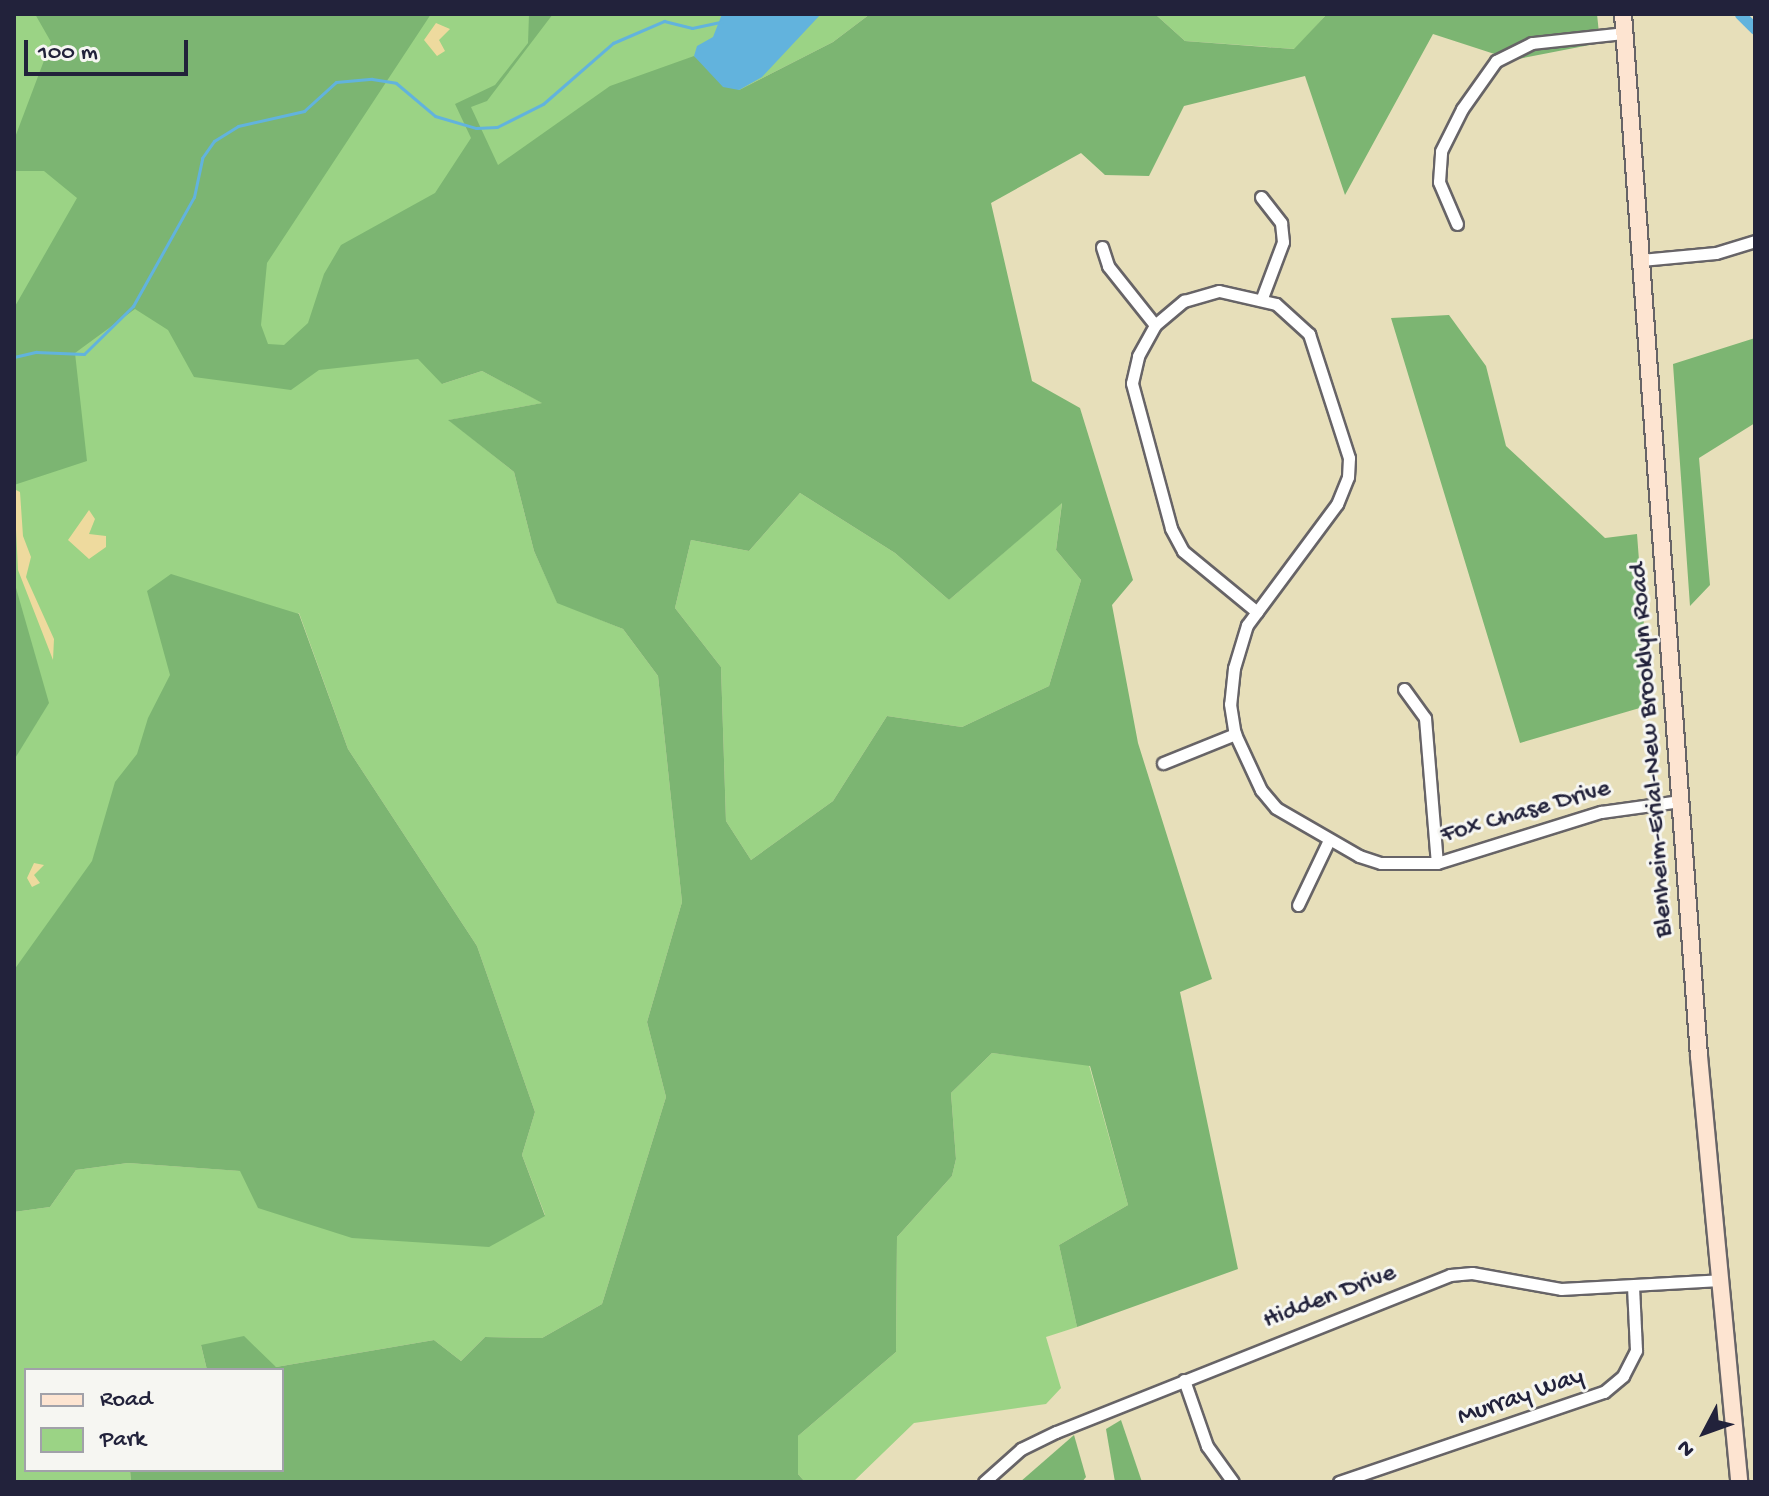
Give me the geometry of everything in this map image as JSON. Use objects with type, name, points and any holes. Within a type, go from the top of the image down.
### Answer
[{"type":"main road","name":"Blenheim-Erial-New Brooklyn Road","points":[[1623,14],[1680,801],[1739,1482]]},
{"type":"street","points":[[1457,224],[1439,182],[1441,151],[1462,109],[1496,61],[1532,43],[1624,33]]},
{"type":"street","points":[[1261,197],[1281,223],[1283,242],[1262,298]]},
{"type":"street","points":[[1641,260],[1716,253],[1755,241]]},
{"type":"street","points":[[1102,247],[1108,266],[1155,325]]},
{"type":"street","name":"Fox Chase Drive","points":[[1257,612],[1196,566],[1171,528],[1132,383],[1138,356],[1155,325],[1184,301],[1219,291],[1262,298],[1291,315],[1309,334],[1350,468],[1337,504],[1257,612],[1247,625],[1234,668],[1230,704],[1235,734],[1261,790],[1288,818],[1328,842],[1381,863],[1437,863],[1601,812],[1680,801]]},
{"type":"street","points":[[1404,689],[1425,718],[1437,863]]},
{"type":"street","points":[[1163,763],[1235,734]]},
{"type":"street","points":[[1298,905],[1328,842]]},
{"type":"street","name":"Hidden Drive","points":[[984,1482],[1021,1449],[1184,1380],[1450,1275],[1472,1273],[1561,1289],[1720,1280]]},
{"type":"street","name":"Murray Way","points":[[1339,1482],[1604,1392],[1623,1376],[1636,1350],[1633,1286]]},
{"type":"street","points":[[1184,1380],[1207,1446],[1233,1482]]},
{"type":"green space","points":[[14,14],[870,14],[833,42],[739,90],[442,384],[482,371],[543,403],[449,420],[514,472],[534,551],[557,602],[623,629],[658,676],[682,902],[647,1022],[666,1097],[602,1304],[542,1338],[485,1337],[461,1361],[434,1340],[276,1367],[201,1345],[207,1368],[24,1368],[24,1472],[130,1472],[131,1482],[14,1482],[14,1212],[50,1207],[76,1170],[128,1163],[241,1171],[545,1215],[522,1155],[535,1112],[477,946],[348,749],[299,613],[14,990]]},
{"type":"green space","points":[[35,14],[431,14],[267,263],[261,325],[268,344],[284,345],[308,323],[324,274],[341,245],[435,193],[471,138],[455,104],[495,85],[528,43],[529,14],[553,14],[487,101],[471,107],[498,165],[610,86],[694,56],[739,90],[833,42],[870,14],[1155,14],[1185,41],[1294,49],[1327,14],[1597,14],[1600,43],[1513,60],[1433,34],[1345,195],[1305,76],[1184,106],[1149,176],[1105,175],[1081,153],[991,203],[1032,381],[1080,408],[1133,580],[1112,605],[1138,743],[1212,979],[1180,992],[1238,1269],[1077,1327],[1059,1245],[1128,1205],[1090,1066],[992,1053],[951,1093],[956,1159],[952,1176],[897,1237],[896,1352],[798,1436],[798,1474],[805,1482],[131,1482],[130,1472],[284,1472],[284,1368],[207,1368],[201,1345],[244,1336],[276,1367],[434,1340],[461,1361],[485,1337],[542,1338],[602,1304],[666,1097],[647,1022],[682,902],[658,676],[623,629],[557,603],[534,551],[514,472],[448,420],[542,403],[482,371],[442,384],[418,359],[319,370],[291,390],[194,377],[168,330],[135,309],[75,353],[87,461],[14,485],[14,308],[77,198],[44,171],[14,171],[14,140],[51,42]],"holes":[[[800,493],[895,553],[949,600],[1062,503],[1056,550],[1081,580],[1049,686],[962,727],[887,716],[833,801],[751,860],[726,821],[721,667],[675,608],[691,540],[749,551]]]},
{"type":"green space","points":[[1155,14],[1327,14],[1295,49],[1185,41]]},
{"type":"green space","points":[[1449,315],[1486,366],[1506,446],[1605,538],[1637,534],[1650,705],[1520,743],[1391,318]]},
{"type":"green space","points":[[1755,338],[1755,423],[1699,458],[1710,585],[1690,606],[1673,364]]},
{"type":"green space","points":[[800,493],[895,553],[949,600],[1062,502],[1056,550],[1081,580],[1049,686],[962,727],[887,716],[833,801],[751,860],[726,821],[721,667],[675,608],[691,540],[749,551]]},
{"type":"green space","points":[[171,574],[299,614],[348,749],[477,946],[535,1112],[522,1155],[545,1216],[489,1247],[352,1238],[258,1208],[240,1171],[128,1163],[76,1170],[50,1207],[14,1212],[14,970],[92,861],[115,782],[137,754],[148,718],[170,675],[147,591]]},
{"type":"green space","points":[[14,581],[49,703],[14,760]]},
{"type":"green space","points":[[992,1053],[1089,1065],[1128,1205],[1059,1245],[1077,1327],[1046,1337],[1061,1388],[1046,1404],[914,1423],[853,1482],[805,1482],[798,1474],[798,1436],[896,1352],[897,1237],[952,1176],[956,1159],[951,1093]]},
{"type":"green space","points":[[1121,1420],[1142,1482],[1115,1482],[1106,1429]]},
{"type":"green space","points":[[1074,1435],[1086,1477],[1082,1482],[1020,1482]]},
{"type":"sand","points":[[436,23],[450,29],[439,40],[445,51],[437,56],[424,40]]},
{"type":"sand","points":[[14,489],[20,492],[23,536],[31,557],[26,577],[54,639],[53,660],[18,570]]},
{"type":"sand","points":[[89,510],[95,519],[89,534],[106,536],[106,547],[89,559],[68,540]]},
{"type":"sand","points":[[34,863],[44,865],[34,875],[40,883],[32,887],[27,878]]},
{"type":"water","points":[[722,14],[821,14],[762,77],[739,90],[723,87],[694,56],[697,46],[713,37]]},
{"type":"waterway","points":[[1740,14],[1755,29]]},
{"type":"waterway","points":[[14,357],[36,352],[84,354],[133,306],[194,197],[202,158],[214,141],[238,126],[304,111],[336,82],[372,79],[396,83],[435,116],[476,128],[497,127],[543,104],[613,43],[664,21],[692,28],[721,22]]}]
